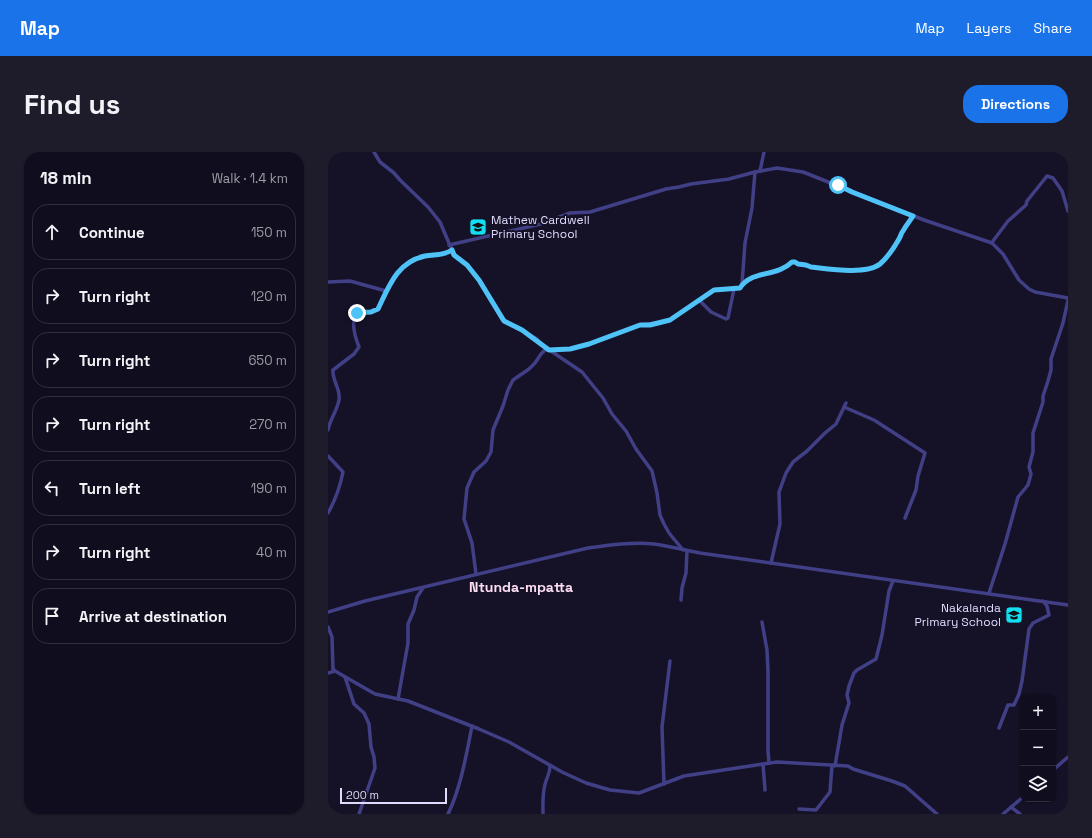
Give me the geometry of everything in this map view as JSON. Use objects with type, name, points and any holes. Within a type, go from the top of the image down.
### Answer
[{"type":"street","points":[[374,152],[380,162],[394,173],[428,207],[440,222],[454,255],[467,265],[479,280],[504,321],[522,330],[582,372],[603,398],[619,424],[626,431],[653,474],[660,514],[664,524],[669,533],[685,550],[686,573],[682,588],[681,600]]},
{"type":"street","points":[[760,171],[764,152]]},
{"type":"street","points":[[449,245],[541,224],[570,213],[590,212],[666,188],[729,179],[777,168],[803,172],[913,216],[992,243],[1003,254],[1019,280],[1028,289],[1035,292],[1068,299],[1063,323],[1051,359],[1051,370],[1043,396],[1043,402],[1033,433],[1033,452],[1029,467],[1031,474],[1028,485],[1018,497],[989,593]]},
{"type":"street","points":[[742,284],[745,243],[752,208],[755,172]]},
{"type":"street","points":[[992,243],[1008,221],[1026,205],[1047,176],[1053,178],[1062,191],[1067,202],[1068,211]]},
{"type":"street","points":[[476,574],[472,543],[464,519],[467,488],[474,472],[486,461],[491,452],[493,430],[510,385],[516,376],[527,371],[535,363],[541,354],[549,350],[570,349],[584,346],[640,325],[650,325],[670,320],[718,288],[740,288],[746,281],[757,276],[775,273],[794,262],[811,267],[850,271],[874,268],[898,241],[902,232],[913,216]]},
{"type":"street","points":[[328,430],[329,423],[339,400],[338,387],[333,375],[333,370],[354,354],[359,347],[356,341],[353,326],[355,315],[357,313],[371,312],[378,309],[386,291],[403,267],[414,259],[427,255],[442,254],[452,250]]},
{"type":"street","points":[[328,282],[350,281],[386,291]]},
{"type":"street","points":[[699,300],[711,312],[726,319],[728,318],[734,289]]},
{"type":"street","points":[[771,562],[781,519],[779,494],[786,474],[793,462],[807,452],[836,424],[845,405],[874,420],[925,453],[918,476],[916,490],[905,518]]},
{"type":"street","points":[[328,456],[343,472],[338,495],[328,513]]},
{"type":"street","points":[[328,612],[365,601],[476,574],[588,548],[616,544],[654,544],[893,581],[1068,605]]},
{"type":"street","points":[[799,808],[816,810],[830,792],[842,725],[849,703],[849,686],[854,673],[857,670],[876,659],[882,635],[889,591],[893,581]]},
{"type":"street","points":[[398,699],[408,643],[408,624],[414,610],[417,597],[423,588]]},
{"type":"street","points":[[1000,728],[1008,705],[1014,705],[1019,694],[1025,668],[1029,629],[1033,623],[1049,615],[1044,601]]},
{"type":"street","points":[[762,622],[767,650],[769,763]]},
{"type":"street","points":[[328,627],[332,637],[333,669],[335,671],[375,694],[398,699],[426,708],[509,742],[550,766],[586,784],[610,790],[639,793],[684,776],[769,763],[804,763],[848,766],[853,769],[892,780],[905,786],[937,814]]},
{"type":"street","points":[[664,784],[662,763],[662,727],[670,661]]},
{"type":"street","points":[[328,673],[335,671]]},
{"type":"street","points":[[345,677],[354,704],[364,713],[369,724],[371,748],[374,757],[374,768],[359,814]]},
{"type":"street","points":[[448,814],[453,804],[460,780],[472,726]]},
{"type":"street","points":[[1056,768],[1068,758]]},
{"type":"street","points":[[763,764],[765,790]]},
{"type":"street","points":[[543,814],[543,799],[546,782],[550,774],[550,766]]},
{"type":"street","points":[[1003,814],[1020,800]]},
{"type":"street","points":[[1011,807],[1020,814]]},
{"type":"place","name":"Mathew Cardwell Primary School","points":[[478,227]]},
{"type":"place","name":"Nakalanda Primary School","points":[[1014,615]]},
{"type":"district","name":"Ntunda-mpatta","points":[[521,587]]},
{"type":"route","points":[[357,313],[377,311],[388,286],[403,267],[414,259],[427,255],[448,253],[452,250],[454,255],[467,265],[479,280],[502,319],[537,339],[549,350],[570,349],[584,346],[643,324],[650,325],[670,320],[718,288],[740,288],[746,281],[757,276],[775,273],[789,266],[792,262],[811,267],[850,271],[874,268],[888,254],[901,237],[902,232],[913,216],[838,185]]}]
